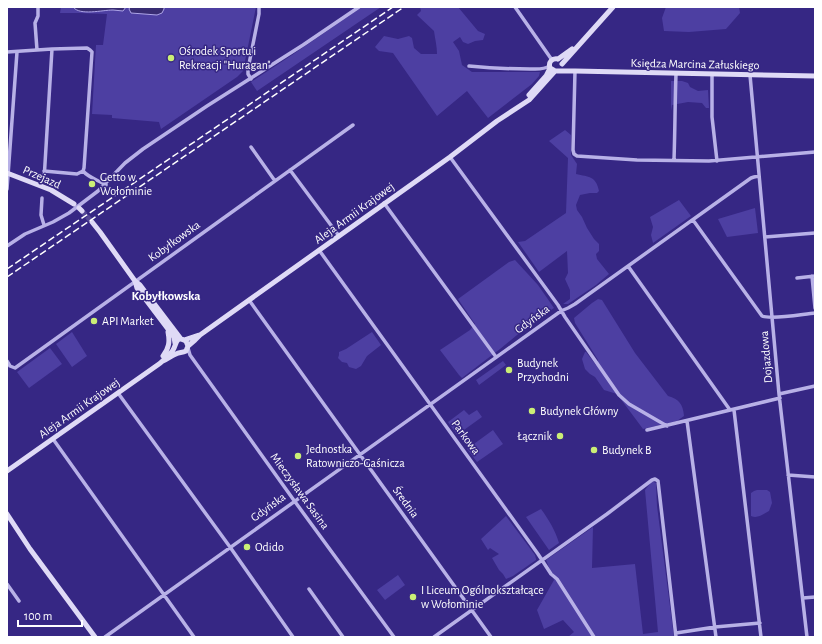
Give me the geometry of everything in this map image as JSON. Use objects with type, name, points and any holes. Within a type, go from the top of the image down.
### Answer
[{"type":"street","points":[[37,50],[35,22],[38,16],[38,7]]},
{"type":"street","points":[[251,79],[248,74],[248,69],[259,14],[259,7]]},
{"type":"street","points":[[7,245],[25,234],[53,222],[69,213],[91,197],[143,149],[359,7]]},
{"type":"street","points":[[469,66],[524,69],[556,66],[515,7]]},
{"type":"street","name":"Aleja Armii Krajowej","points":[[161,362],[185,349],[200,335],[529,100],[556,66],[613,7]]},
{"type":"street","points":[[7,52],[87,48],[92,52],[83,172]]},
{"type":"street","points":[[44,180],[52,49]]},
{"type":"street","points":[[7,189],[18,52]]},
{"type":"street","name":"Księdza Marcina Załuskiego","points":[[556,66],[575,71],[815,76]]},
{"type":"street","points":[[575,71],[573,150],[575,155],[637,160],[717,161],[815,152]]},
{"type":"street","points":[[674,160],[676,128],[676,74]]},
{"type":"street","points":[[712,74],[712,117],[717,161]]},
{"type":"street","name":"Dojazdowa","points":[[750,75],[779,396],[807,637]]},
{"type":"street","name":"Kobyłkowska","points":[[7,361],[10,366],[15,368],[354,125]]},
{"type":"street","points":[[251,147],[275,181]]},
{"type":"street","points":[[450,156],[558,305],[622,398],[667,426]]},
{"type":"street","points":[[290,170],[339,236]]},
{"type":"street","points":[[44,171],[77,174],[83,172]]},
{"type":"street","points":[[83,172],[106,184]]},
{"type":"street","name":"Przejazd","points":[[8,173],[51,190],[74,204]]},
{"type":"street","name":"Gdyńska","points":[[105,637],[561,311],[575,304],[751,178],[754,176],[759,176]]},
{"type":"street","points":[[42,198],[41,216],[44,225]]},
{"type":"street","points":[[384,203],[496,357]]},
{"type":"street","points":[[693,220],[760,315],[764,317],[772,317],[815,313]]},
{"type":"street","points":[[92,222],[135,281],[142,287],[183,340],[187,343],[185,349],[176,350],[174,338],[137,288],[135,281]]},
{"type":"street","points":[[765,238],[815,233]]},
{"type":"street","name":"Parkowa","points":[[319,250],[551,574],[557,579],[594,637]]},
{"type":"street","points":[[628,266],[732,410],[761,637]]},
{"type":"street","points":[[797,278],[814,276],[815,308]]},
{"type":"street","name":"Średnia","points":[[250,300],[491,637]]},
{"type":"street","points":[[161,362],[169,346],[167,329]]},
{"type":"street","name":"Aleja Armii Krajowej","points":[[183,340],[200,335]]},
{"type":"street","points":[[175,345],[178,340],[183,340]]},
{"type":"street","name":"Aleja Armii Krajowej","points":[[7,472],[161,362],[175,345]]},
{"type":"street","name":"Mieczysława Sasina","points":[[185,349],[394,637]]},
{"type":"street","points":[[647,430],[732,410],[815,386]]},
{"type":"street","points":[[118,393],[230,547],[293,637]]},
{"type":"street","points":[[688,421],[716,637]]},
{"type":"street","points":[[53,439],[194,637]]},
{"type":"street","points":[[788,475],[815,477]]},
{"type":"street","points":[[434,637],[589,525],[607,514],[652,480],[656,479],[658,481],[676,635],[715,627],[760,623]]},
{"type":"street","points":[[7,514],[34,555],[95,637]]},
{"type":"street","points":[[7,584],[19,602]]},
{"type":"street","points":[[309,589],[343,637]]},
{"type":"street","points":[[803,598],[815,597]]},
{"type":"shaded area","name":"Ośrodek Sportu i Rekreacji \"Huragan\"","points":[[61,7],[256,7],[243,71],[237,77],[161,129],[159,122],[112,118],[112,115],[92,114],[96,45],[103,45],[107,14],[60,13]]},
{"type":"shaded area","points":[[73,7],[126,7],[123,11],[113,10],[86,12],[76,10]]},
{"type":"shaded area","points":[[130,7],[164,7],[164,9],[162,13],[157,15],[131,13],[129,9]]},
{"type":"shaded area","points":[[362,7],[381,7],[257,91],[251,82]]},
{"type":"shaded area","points":[[420,7],[458,7],[478,31],[485,34],[483,40],[468,44],[463,42],[460,37],[453,42],[459,51],[462,65],[472,72],[540,72],[539,76],[532,84],[488,118],[467,91],[437,116],[393,53],[379,51],[375,47],[384,36],[398,39],[409,36],[412,38],[414,48],[421,54],[437,54],[434,31],[417,15],[421,11]]},
{"type":"shaded area","points":[[666,7],[739,7],[740,13],[726,29],[689,32],[664,31],[662,18]]},
{"type":"shaded area","points":[[671,81],[682,81],[688,83],[690,87],[698,91],[708,90],[709,108],[706,108],[702,103],[688,102],[672,105],[671,111]]},
{"type":"shaded area","points":[[565,130],[571,135],[571,155],[577,164],[576,174],[591,178],[598,186],[599,191],[597,193],[580,195],[576,205],[577,210],[587,228],[599,244],[599,251],[596,254],[597,259],[609,274],[596,285],[568,304],[563,304],[570,299],[570,290],[565,279],[568,273],[567,251],[539,272],[518,242],[525,241],[566,213],[568,158],[549,141]]},
{"type":"shaded area","points":[[679,200],[691,216],[653,243],[651,235],[653,227],[650,217]]},
{"type":"shaded area","points":[[755,208],[758,233],[727,237],[718,219]]},
{"type":"shaded area","points":[[515,260],[538,285],[554,308],[529,325],[462,378],[440,350],[470,330],[475,324],[458,299],[509,262]]},
{"type":"shaded area","points":[[598,299],[602,300],[635,353],[668,396],[678,400],[680,403],[683,408],[684,416],[677,421],[643,429],[617,394],[604,390],[595,377],[585,369],[582,359],[585,352],[596,365],[598,360],[575,323],[574,318]]},
{"type":"shaded area","points":[[72,332],[87,356],[72,367],[56,344]]},
{"type":"shaded area","points":[[372,332],[381,345],[367,356],[361,366],[356,369],[349,367],[347,363],[342,362],[338,358],[339,352]]},
{"type":"shaded area","points":[[50,348],[62,364],[29,388],[17,372]]},
{"type":"shaded area","points":[[503,361],[506,365],[479,385],[476,380]]},
{"type":"shaded area","points":[[464,410],[469,415],[477,410],[482,417],[457,435],[448,422]]},
{"type":"shaded area","points":[[493,430],[503,444],[477,462],[467,449]]},
{"type":"shaded area","points":[[652,481],[656,483],[657,506],[674,637],[568,637],[574,632],[563,620],[544,629],[537,610],[554,580],[546,560],[593,527],[592,568],[635,564],[643,634],[658,632],[645,490]]},
{"type":"shaded area","points":[[757,490],[767,490],[770,492],[772,503],[769,511],[760,516],[754,517],[751,516],[751,493]]},
{"type":"shaded area","points":[[541,509],[552,525],[559,543],[549,550],[526,517]]},
{"type":"shaded area","points":[[506,516],[535,555],[536,560],[513,576],[506,579],[492,558],[499,554],[490,548],[488,550],[481,539]]},
{"type":"shaded area","points":[[398,575],[405,585],[385,600],[377,590]]},
{"type":"tunnel","points":[[82,211],[92,222]]},
{"type":"railway","points":[[7,269],[393,7]]},
{"type":"railway","points":[[7,277],[404,7]]},
{"type":"place","name":"Ośrodek Sportu i Rekreacji \"Huragan\"","points":[[171,58]]},
{"type":"place","name":"Getto w Wołominie","points":[[92,184]]},
{"type":"place","name":"API Market","points":[[94,321]]},
{"type":"place","name":"Budynek Przychodni","points":[[509,370]]},
{"type":"place","name":"Budynek Główny","points":[[532,411]]},
{"type":"place","name":"Łącznik","points":[[560,436]]},
{"type":"place","name":"Budynek B","points":[[594,450]]},
{"type":"place","name":"Jednostka Ratowniczo-Gaśnicza","points":[[298,456]]},
{"type":"place","name":"Odido","points":[[247,547]]},
{"type":"place","name":"I Liceum Ogólnokształcące w Wołominie","points":[[413,597]]},
{"type":"district","name":"Kobyłkowska","points":[[166,296]]}]
